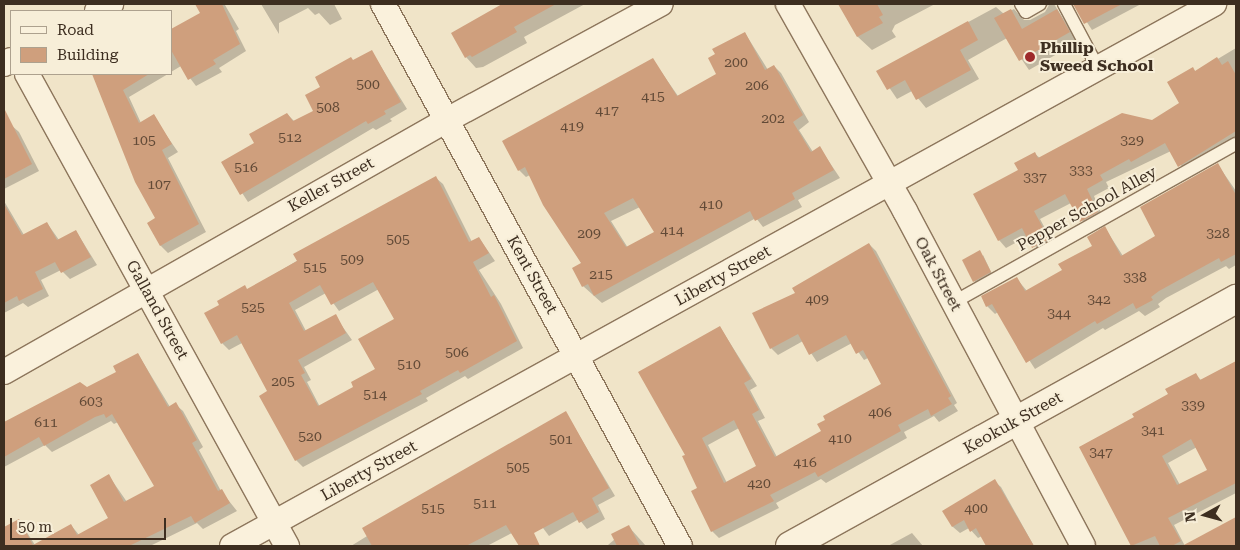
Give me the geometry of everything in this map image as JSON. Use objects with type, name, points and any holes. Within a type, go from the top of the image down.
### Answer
[{"type":"street","points":[[99,10],[111,4]]},
{"type":"street","name":"Kent Street","points":[[383,4],[680,546]]},
{"type":"street","name":"Keller Street","points":[[4,372],[145,290],[447,120],[661,4]]},
{"type":"street","name":"Oak Street","points":[[788,4],[890,183],[954,302],[1015,422],[1083,546]]},
{"type":"street","name":"Liberty Street","points":[[232,546],[577,358],[1214,4]]},
{"type":"street","name":"Galland Street","points":[[28,75],[287,546]]},
{"type":"street","name":"Keokuk Street","points":[[790,546],[1236,298]]},
{"type":"lane","points":[[1022,4],[1026,12],[1040,4]]},
{"type":"lane","points":[[1064,4],[1098,68]]},
{"type":"lane","name":"Pepper School Alley","points":[[954,302],[1236,144]]},
{"type":"building","points":[[195,4],[222,4],[240,44],[213,60],[216,64],[188,80],[172,52],[172,28],[200,13]]},
{"type":"building","points":[[502,4],[556,4],[514,27],[517,32],[472,57],[470,55],[465,58],[451,33]]},
{"type":"building","points":[[838,4],[877,4],[883,15],[879,17],[883,23],[857,37]]},
{"type":"building","points":[[1073,4],[1122,4],[1084,24]]},
{"type":"building","points":[[1011,9],[1022,29],[1057,9],[1070,32],[1019,61],[994,18]]},
{"type":"building","points":[[968,21],[978,40],[960,50],[971,70],[916,100],[905,80],[887,90],[876,71]]},
{"type":"building","points":[[745,32],[765,70],[774,65],[803,115],[793,122],[811,152],[820,146],[834,170],[792,193],[795,199],[755,221],[750,211],[594,296],[588,284],[582,287],[572,268],[581,263],[543,205],[525,167],[518,171],[502,141],[653,58],[677,96],[716,74],[708,58],[715,54],[712,49]],"holes":[[[633,198],[654,232],[626,247],[604,213]]]},
{"type":"building","points":[[372,50],[401,102],[384,111],[386,114],[368,124],[366,121],[240,195],[221,162],[254,143],[249,134],[287,113],[293,121],[313,111],[305,95],[320,87],[315,77],[351,57],[353,60]]},
{"type":"building","points":[[1217,57],[1222,65],[1228,61],[1236,75],[1236,131],[1178,167],[1165,143],[1131,162],[1129,159],[1100,175],[1103,180],[1087,189],[1098,212],[1080,222],[1065,194],[1034,211],[1049,239],[1032,248],[1022,228],[998,241],[973,194],[1018,170],[1014,163],[1035,152],[1038,158],[1122,113],[1152,120],[1179,103],[1167,82],[1193,67],[1195,71]]},
{"type":"building","points":[[92,75],[147,75],[123,90],[139,123],[154,114],[172,144],[162,150],[199,224],[160,246],[147,223],[155,218],[135,182]]},
{"type":"building","points":[[4,108],[32,164],[4,179]]},
{"type":"building","points":[[1218,163],[1236,195],[1236,254],[1221,262],[1219,258],[1159,291],[1151,297],[1153,300],[1136,309],[1133,303],[1097,324],[1095,321],[1026,363],[992,304],[986,307],[981,296],[1017,277],[1025,291],[1062,270],[1058,264],[1092,246],[1087,237],[1105,226],[1121,256],[1155,236],[1140,207]]},
{"type":"building","points":[[436,176],[469,242],[479,237],[489,253],[473,262],[491,297],[494,295],[517,341],[460,373],[458,370],[420,391],[422,394],[295,461],[259,396],[267,391],[237,335],[221,344],[204,313],[219,305],[217,301],[245,285],[247,289],[297,261],[293,254]],"holes":[[[373,282],[394,319],[358,339],[375,369],[351,382],[353,387],[318,406],[301,375],[305,373],[298,360],[346,333],[336,314],[304,331],[289,303],[320,285],[331,305]]]},
{"type":"building","points":[[4,204],[22,235],[47,222],[57,240],[76,230],[91,257],[61,273],[55,262],[35,272],[43,289],[19,301],[17,296],[4,303]]},
{"type":"building","points":[[869,243],[951,396],[948,398],[952,404],[931,416],[928,409],[898,425],[901,431],[818,477],[815,472],[770,495],[774,501],[711,532],[691,491],[697,488],[682,456],[685,455],[638,372],[720,326],[751,379],[744,383],[759,410],[752,414],[775,457],[821,431],[817,424],[825,420],[823,416],[881,384],[863,350],[856,354],[846,335],[809,355],[798,334],[770,349],[752,313],[795,293],[792,288]],"holes":[[[734,420],[756,466],[724,483],[702,438]]]},
{"type":"building","points":[[980,250],[991,272],[973,282],[962,260]]},
{"type":"building","points":[[138,353],[168,407],[176,402],[197,440],[192,443],[218,491],[222,489],[230,503],[195,523],[191,516],[129,546],[4,546],[4,527],[19,519],[33,545],[71,524],[77,535],[108,518],[90,485],[109,474],[124,502],[154,486],[112,414],[106,418],[104,414],[95,417],[44,446],[39,437],[4,457],[4,422],[80,382],[87,387],[116,372],[113,366]]},
{"type":"building","points":[[1236,361],[1236,483],[1168,518],[1181,541],[1172,546],[1160,546],[1155,536],[1131,546],[1079,447],[1134,417],[1132,414],[1168,394],[1165,389],[1196,373],[1200,380]],"holes":[[[1191,439],[1207,470],[1177,485],[1162,456]]]},
{"type":"building","points":[[566,411],[609,488],[592,498],[599,512],[579,523],[573,512],[534,533],[540,546],[519,546],[506,525],[466,546],[372,546],[362,528]]},
{"type":"building","points":[[995,479],[1034,546],[986,546],[976,528],[970,532],[964,520],[952,527],[942,511]]},
{"type":"building","points":[[1236,517],[1236,546],[1182,546]]},
{"type":"building","points":[[629,525],[640,546],[617,546],[611,534]]},
{"type":"place","name":"Phillip Sweed School","points":[[1030,57]]}]
